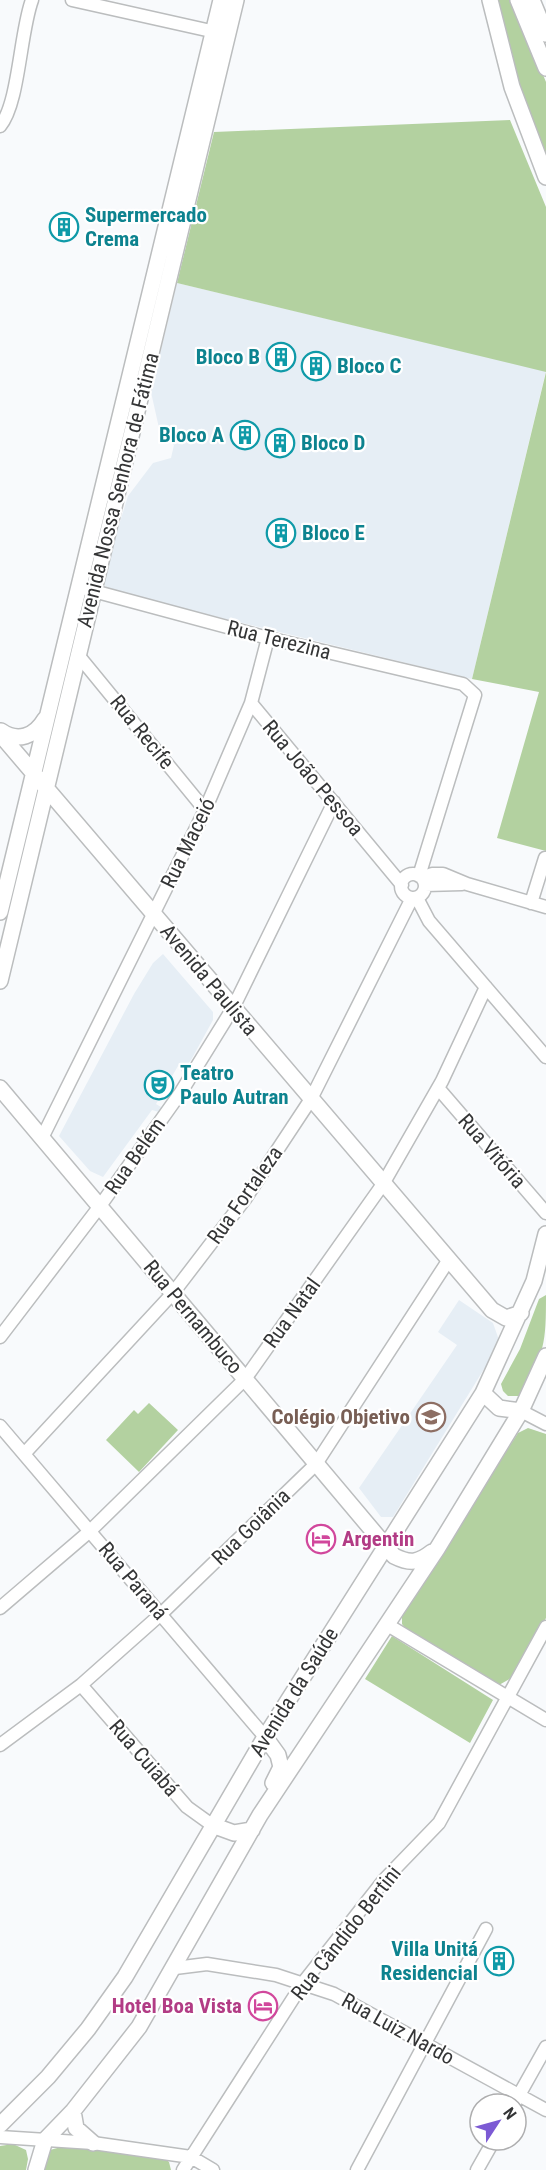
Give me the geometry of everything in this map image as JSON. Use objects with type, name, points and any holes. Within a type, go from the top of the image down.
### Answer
[{"type":"main road","name":"Avenida Nossa Senhora de Fátima","points":[[221,0],[221,33]]},
{"type":"main road","name":"Avenida Nossa Senhora de Fátima","points":[[0,912],[48,713],[87,590],[221,33],[236,0]]},
{"type":"main road","points":[[490,0],[512,87],[546,177]]},
{"type":"main road","points":[[518,0],[546,68]]},
{"type":"main road","points":[[532,0],[546,34]]},
{"type":"main road","name":"Avenida Nossa Senhora de Fátima","points":[[0,981],[78,655],[87,590]]},
{"type":"main road","points":[[0,732],[17,738],[25,737],[42,724],[48,713]]},
{"type":"main road","name":"Avenida Paulista","points":[[0,732],[448,1261],[496,1314],[506,1318],[521,1313]]},
{"type":"main road","name":"Rua Pernambuco","points":[[0,1088],[394,1556],[409,1562],[422,1560],[437,1549]]},
{"type":"main road","name":"Avenida da Saúde","points":[[0,2125],[48,2077],[94,2020],[124,1977],[264,1737],[483,1393],[540,1279],[546,1234]]},
{"type":"main road","name":"Avenida da Saúde","points":[[36,2170],[45,2140],[73,2111],[139,2026],[175,1968],[260,1815],[437,1549],[521,1411],[546,1356]]},
{"type":"main road","points":[[483,1393],[500,1408],[521,1411]]},
{"type":"main road","points":[[260,1815],[260,1806],[281,1767],[278,1755],[264,1737]]},
{"type":"main road","points":[[212,1825],[234,1833],[252,1830]]},
{"type":"main road","points":[[73,2111],[76,2128],[80,2134],[93,2143]]},
{"type":"street","points":[[23,0],[26,15]]},
{"type":"street","points":[[0,126],[9,110],[26,15],[32,0]]},
{"type":"street","points":[[72,0],[221,33]]},
{"type":"street","name":"Rua Terezina","points":[[87,590],[268,638],[463,684],[475,695]]},
{"type":"street","name":"Rua Maceió","points":[[42,1138],[205,810],[251,703],[268,638]]},
{"type":"street","name":"Rua Recife","points":[[78,655],[205,810]]},
{"type":"street","name":"Rua Fortaleza","points":[[24,1454],[173,1293],[245,1198],[310,1099],[415,885],[433,834],[475,695]]},
{"type":"street","name":"Rua João Pessoa","points":[[251,703],[375,852],[415,885],[425,915],[546,1056]]},
{"type":"street","name":"Rua Belém","points":[[0,1338],[100,1206],[181,1092],[233,1008],[334,802]]},
{"type":"street","points":[[531,903],[545,858]]},
{"type":"street","points":[[415,885],[438,873],[546,907]]},
{"type":"street","name":"Rua Natal","points":[[2,1603],[90,1531],[245,1379],[383,1184],[438,1088],[486,987]]},
{"type":"street","name":"Rua Vitória","points":[[438,1088],[546,1213]]},
{"type":"street","name":"Rua Goiânia","points":[[0,1745],[81,1685],[161,1614],[316,1464],[448,1261]]},
{"type":"street","points":[[521,1411],[546,1424]]},
{"type":"street","name":"Rua Paraná","points":[[0,1426],[264,1737]]},
{"type":"street","points":[[386,1624],[546,1719]]},
{"type":"street","name":"Rua Cândido Bertini","points":[[183,2170],[303,1983],[384,1880],[439,1823],[467,1776],[507,1696],[546,1627]]},
{"type":"street","name":"Rua Cuiabá","points":[[81,1685],[187,1807],[212,1825]]},
{"type":"street","points":[[357,2170],[486,1929]]},
{"type":"street","points":[[188,1944],[192,1957],[207,1964]]},
{"type":"street","name":"Rua Luiz Nardo","points":[[175,1968],[207,1964],[303,1983],[334,1994],[425,2043],[504,2092]]},
{"type":"street","points":[[521,2092],[546,2047]]},
{"type":"street","name":"Rua Luiz Nardo","points":[[528,2104],[546,2110]]},
{"type":"street","points":[[0,2137],[93,2143],[191,2157],[213,2170]]},
{"type":"street","points":[[477,2170],[487,2152]]},
{"type":"shaded area","points":[[177,283],[546,371],[472,679],[107,590],[104,583],[109,557],[128,496],[153,463],[171,458],[174,445],[161,437],[151,392]]},
{"type":"shaded area","points":[[163,954],[213,1012],[213,1020],[182,1072],[178,1066],[156,1104],[161,1107],[159,1112],[152,1110],[103,1177],[90,1171],[59,1136],[134,994],[153,963]]},
{"type":"shaded area","name":"Colégio Objetivo","points":[[459,1300],[493,1323],[500,1343],[393,1517],[381,1517],[359,1488],[457,1345],[438,1332]]},
{"type":"green space","points":[[497,0],[512,0],[546,82],[546,155],[519,86]]},
{"type":"green space","points":[[510,120],[546,207],[546,372],[177,283],[214,132]]},
{"type":"green space","points":[[546,372],[546,851],[497,838],[539,692],[472,679]]},
{"type":"green space","points":[[546,1295],[544,1337],[539,1358],[519,1396],[508,1396],[501,1384],[520,1349],[539,1299]]},
{"type":"green space","points":[[149,1403],[178,1430],[139,1472],[106,1440],[134,1410],[138,1414]]},
{"type":"green space","points":[[528,1428],[546,1434],[546,1618],[513,1677],[499,1685],[408,1632],[402,1624],[402,1614],[518,1433]]},
{"type":"green space","points":[[392,1636],[493,1700],[470,1743],[365,1679]]},
{"type":"green space","points":[[13,2144],[26,2150],[28,2159],[26,2170],[0,2170],[0,2146]]},
{"type":"green space","points":[[61,2147],[161,2155],[169,2162],[171,2170],[41,2170],[50,2150]]},
{"type":"place","name":"Supermercado Crema","points":[[64,227]]},
{"type":"place","name":"Bloco B","points":[[281,357]]},
{"type":"place","name":"Bloco C","points":[[316,366]]},
{"type":"place","name":"Bloco A","points":[[245,435]]},
{"type":"place","name":"Bloco D","points":[[280,443]]},
{"type":"place","name":"Bloco E","points":[[281,533]]},
{"type":"place","name":"Teatro Paulo Autran","points":[[159,1085]]},
{"type":"place","name":"Colégio Objetivo","points":[[431,1417]]},
{"type":"place","name":"Argentin","points":[[321,1539]]},
{"type":"place","name":"Villa Unitá Residencial","points":[[499,1961]]},
{"type":"place","name":"Hotel Boa Vista","points":[[263,2006]]}]
